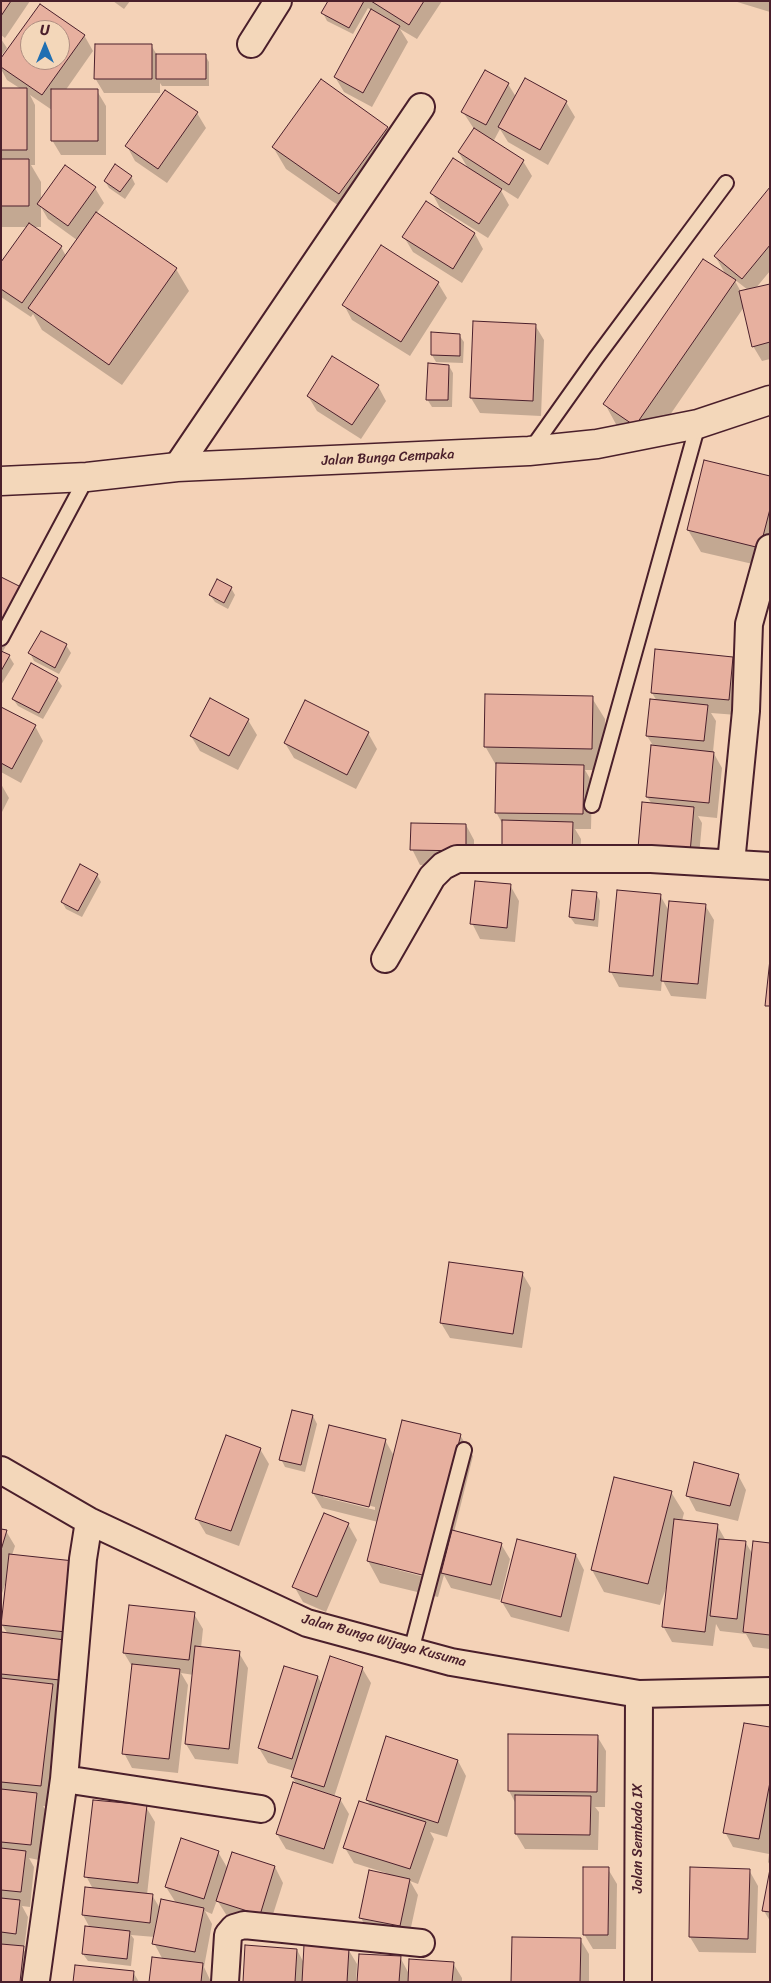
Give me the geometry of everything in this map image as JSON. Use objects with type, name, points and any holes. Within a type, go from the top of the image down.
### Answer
[{"type":"street","points":[[251,44],[278,1]]},
{"type":"street","points":[[177,467],[421,107]]},
{"type":"street","name":"Jalan Bunga Cempaka","points":[[1,481],[87,477],[177,467],[529,452],[597,444],[698,424],[770,400]]},
{"type":"street","points":[[731,863],[746,711],[749,624],[770,548]]},
{"type":"street","points":[[385,959],[432,877],[443,866],[457,859],[601,858],[770,866]]},
{"type":"street","name":"Jalan Bunga Wijaya Kusuma","points":[[1,1470],[90,1521],[307,1623],[450,1662],[639,1694],[770,1691]]},
{"type":"street","points":[[36,1980],[64,1779],[83,1559],[90,1521]]},
{"type":"street","name":"Jalan Sembada IX","points":[[638,1982],[639,1694]]},
{"type":"street","points":[[64,1779],[261,1809]]},
{"type":"street","points":[[225,1982],[228,1935],[234,1928],[244,1925],[420,1942]]},
{"type":"lane","points":[[529,452],[726,183]]},
{"type":"lane","points":[[592,805],[698,424]]},
{"type":"lane","points":[[1,638],[87,477]]},
{"type":"lane","points":[[411,1651],[464,1450]]},
{"type":"building","points":[[1,1],[11,1],[1,16]]},
{"type":"building","points":[[328,1],[364,1],[349,28],[321,13]]},
{"type":"building","points":[[371,1],[424,1],[409,25]]},
{"type":"building","points":[[40,4],[63,20],[28,20]]},
{"type":"building","points":[[371,9],[400,26],[363,93],[334,77]]},
{"type":"building","points":[[70,25],[85,35],[70,56]]},
{"type":"building","points":[[20,32],[20,70],[60,70],[42,95],[1,67],[1,58]]},
{"type":"building","points":[[95,44],[152,44],[152,79],[94,79]]},
{"type":"building","points":[[156,54],[206,54],[206,79],[156,79]]},
{"type":"building","points":[[485,70],[509,83],[486,125],[461,112]]},
{"type":"building","points":[[525,78],[567,101],[540,150],[498,127]]},
{"type":"building","points":[[321,79],[388,127],[339,194],[272,147]]},
{"type":"building","points":[[1,88],[27,88],[27,150],[1,150]]},
{"type":"building","points":[[51,89],[98,89],[98,141],[51,141]]},
{"type":"building","points":[[165,90],[198,112],[158,169],[125,146]]},
{"type":"building","points":[[474,128],[524,160],[509,185],[458,152]]},
{"type":"building","points":[[453,158],[502,189],[479,224],[430,193]]},
{"type":"building","points":[[1,159],[29,159],[29,206],[1,206]]},
{"type":"building","points":[[115,164],[132,176],[120,192],[104,181]]},
{"type":"building","points":[[65,165],[96,187],[68,226],[37,204]]},
{"type":"building","points":[[770,187],[770,245],[742,279],[714,256]]},
{"type":"building","points":[[426,201],[475,233],[453,269],[402,237]]},
{"type":"building","points":[[96,212],[177,268],[109,365],[28,308]]},
{"type":"building","points":[[29,223],[62,246],[22,303],[1,289],[1,262]]},
{"type":"building","points":[[381,245],[439,282],[401,342],[342,305]]},
{"type":"building","points":[[703,259],[736,280],[635,426],[603,404]]},
{"type":"building","points":[[770,284],[770,342],[752,347],[739,291]]},
{"type":"building","points":[[473,321],[536,324],[533,401],[470,398]]},
{"type":"building","points":[[431,332],[460,334],[460,356],[431,355]]},
{"type":"building","points":[[332,356],[379,385],[352,425],[307,396]]},
{"type":"building","points":[[428,363],[449,365],[448,400],[426,400]]},
{"type":"building","points":[[704,460],[770,476],[770,509],[760,548],[687,530]]},
{"type":"building","points":[[1,577],[21,587],[1,624]]},
{"type":"building","points":[[217,579],[232,587],[224,603],[209,595]]},
{"type":"building","points":[[41,631],[67,644],[55,668],[28,653]]},
{"type":"building","points":[[655,649],[733,657],[729,700],[651,693]]},
{"type":"building","points":[[1,651],[10,655],[1,671]]},
{"type":"building","points":[[31,663],[58,678],[39,713],[12,699]]},
{"type":"building","points":[[485,694],[593,696],[592,749],[484,747]]},
{"type":"building","points":[[210,698],[249,719],[229,756],[190,736]]},
{"type":"building","points":[[650,699],[708,705],[704,741],[646,736]]},
{"type":"building","points":[[305,700],[369,732],[347,775],[284,743]]},
{"type":"building","points":[[1,707],[36,725],[12,769],[1,763]]},
{"type":"building","points":[[651,745],[714,752],[709,803],[646,797]]},
{"type":"building","points":[[496,763],[584,765],[583,814],[495,813]]},
{"type":"building","points":[[642,802],[694,807],[690,853],[638,848]]},
{"type":"building","points":[[502,820],[573,822],[572,853],[502,851]]},
{"type":"building","points":[[411,823],[466,824],[466,851],[410,850]]},
{"type":"building","points":[[80,864],[98,874],[78,911],[61,902]]},
{"type":"building","points":[[475,881],[511,884],[507,928],[470,924]]},
{"type":"building","points":[[572,890],[597,892],[594,920],[569,917]]},
{"type":"building","points":[[617,890],[661,894],[653,976],[609,972]]},
{"type":"building","points":[[669,901],[706,904],[698,984],[661,981]]},
{"type":"building","points":[[770,959],[770,1006],[765,1006]]},
{"type":"building","points":[[449,1262],[523,1272],[513,1334],[440,1323]]},
{"type":"building","points":[[292,1410],[313,1415],[301,1465],[279,1460]]},
{"type":"building","points":[[402,1420],[461,1434],[426,1576],[367,1561]]},
{"type":"building","points":[[329,1425],[386,1439],[369,1507],[312,1493]]},
{"type":"building","points":[[226,1435],[261,1448],[231,1531],[195,1519]]},
{"type":"building","points":[[694,1462],[739,1474],[730,1506],[686,1496]]},
{"type":"building","points":[[614,1477],[672,1491],[648,1584],[591,1570]]},
{"type":"building","points":[[324,1513],[349,1523],[317,1597],[292,1587]]},
{"type":"building","points":[[674,1519],[718,1524],[705,1632],[662,1627]]},
{"type":"building","points":[[1,1529],[7,1530],[1,1550]]},
{"type":"building","points":[[452,1530],[502,1543],[491,1585],[441,1573]]},
{"type":"building","points":[[517,1539],[576,1554],[561,1617],[501,1602]]},
{"type":"building","points":[[719,1539],[746,1541],[737,1619],[710,1616]]},
{"type":"building","points":[[753,1541],[770,1543],[770,1635],[743,1632]]},
{"type":"building","points":[[9,1554],[74,1561],[66,1632],[1,1625]]},
{"type":"building","points":[[129,1605],[195,1612],[189,1660],[123,1653]]},
{"type":"building","points":[[1,1632],[65,1640],[60,1680],[1,1674]]},
{"type":"building","points":[[195,1646],[240,1651],[229,1749],[185,1744]]},
{"type":"building","points":[[330,1656],[363,1667],[324,1787],[291,1777]]},
{"type":"building","points":[[132,1664],[180,1669],[169,1759],[122,1754]]},
{"type":"building","points":[[284,1666],[318,1676],[292,1759],[258,1748]]},
{"type":"building","points":[[1,1678],[53,1684],[41,1786],[1,1782]]},
{"type":"building","points":[[744,1723],[770,1727],[770,1782],[759,1839],[723,1833]]},
{"type":"building","points":[[508,1734],[598,1735],[597,1792],[508,1791]]},
{"type":"building","points":[[386,1736],[458,1760],[438,1823],[366,1800]]},
{"type":"building","points":[[293,1782],[341,1798],[324,1849],[276,1834]]},
{"type":"building","points":[[1,1789],[37,1793],[31,1845],[1,1842]]},
{"type":"building","points":[[515,1795],[591,1796],[590,1835],[515,1834]]},
{"type":"building","points":[[93,1800],[147,1805],[138,1883],[84,1877]]},
{"type":"building","points":[[359,1801],[426,1822],[410,1869],[343,1848]]},
{"type":"building","points":[[181,1838],[219,1851],[204,1899],[165,1887]]},
{"type":"building","points":[[1,1848],[26,1851],[21,1892],[1,1890]]},
{"type":"building","points":[[232,1852],[275,1866],[260,1915],[216,1901]]},
{"type":"building","points":[[583,1867],[609,1867],[608,1935],[583,1935]]},
{"type":"building","points":[[690,1867],[750,1869],[748,1939],[689,1937]]},
{"type":"building","points":[[770,1869],[770,1912],[762,1911]]},
{"type":"building","points":[[369,1870],[410,1879],[400,1926],[359,1918]]},
{"type":"building","points":[[85,1887],[153,1894],[150,1923],[82,1915]]},
{"type":"building","points":[[1,1898],[20,1900],[16,1934],[1,1932]]},
{"type":"building","points":[[161,1899],[204,1908],[195,1952],[152,1944]]},
{"type":"building","points":[[85,1926],[130,1931],[127,1959],[82,1954]]},
{"type":"building","points":[[512,1937],[581,1938],[580,1982],[511,1982]]},
{"type":"building","points":[[1,1944],[24,1946],[20,1982],[1,1982]]},
{"type":"building","points":[[245,1945],[297,1949],[295,1982],[243,1982]]},
{"type":"building","points":[[304,1945],[349,1948],[347,1982],[302,1982]]},
{"type":"building","points":[[359,1954],[401,1956],[399,1982],[357,1982]]},
{"type":"building","points":[[152,1957],[203,1963],[201,1982],[149,1982]]},
{"type":"building","points":[[409,1959],[454,1962],[452,1982],[408,1982]]},
{"type":"building","points":[[75,1965],[134,1971],[133,1982],[73,1982]]}]
